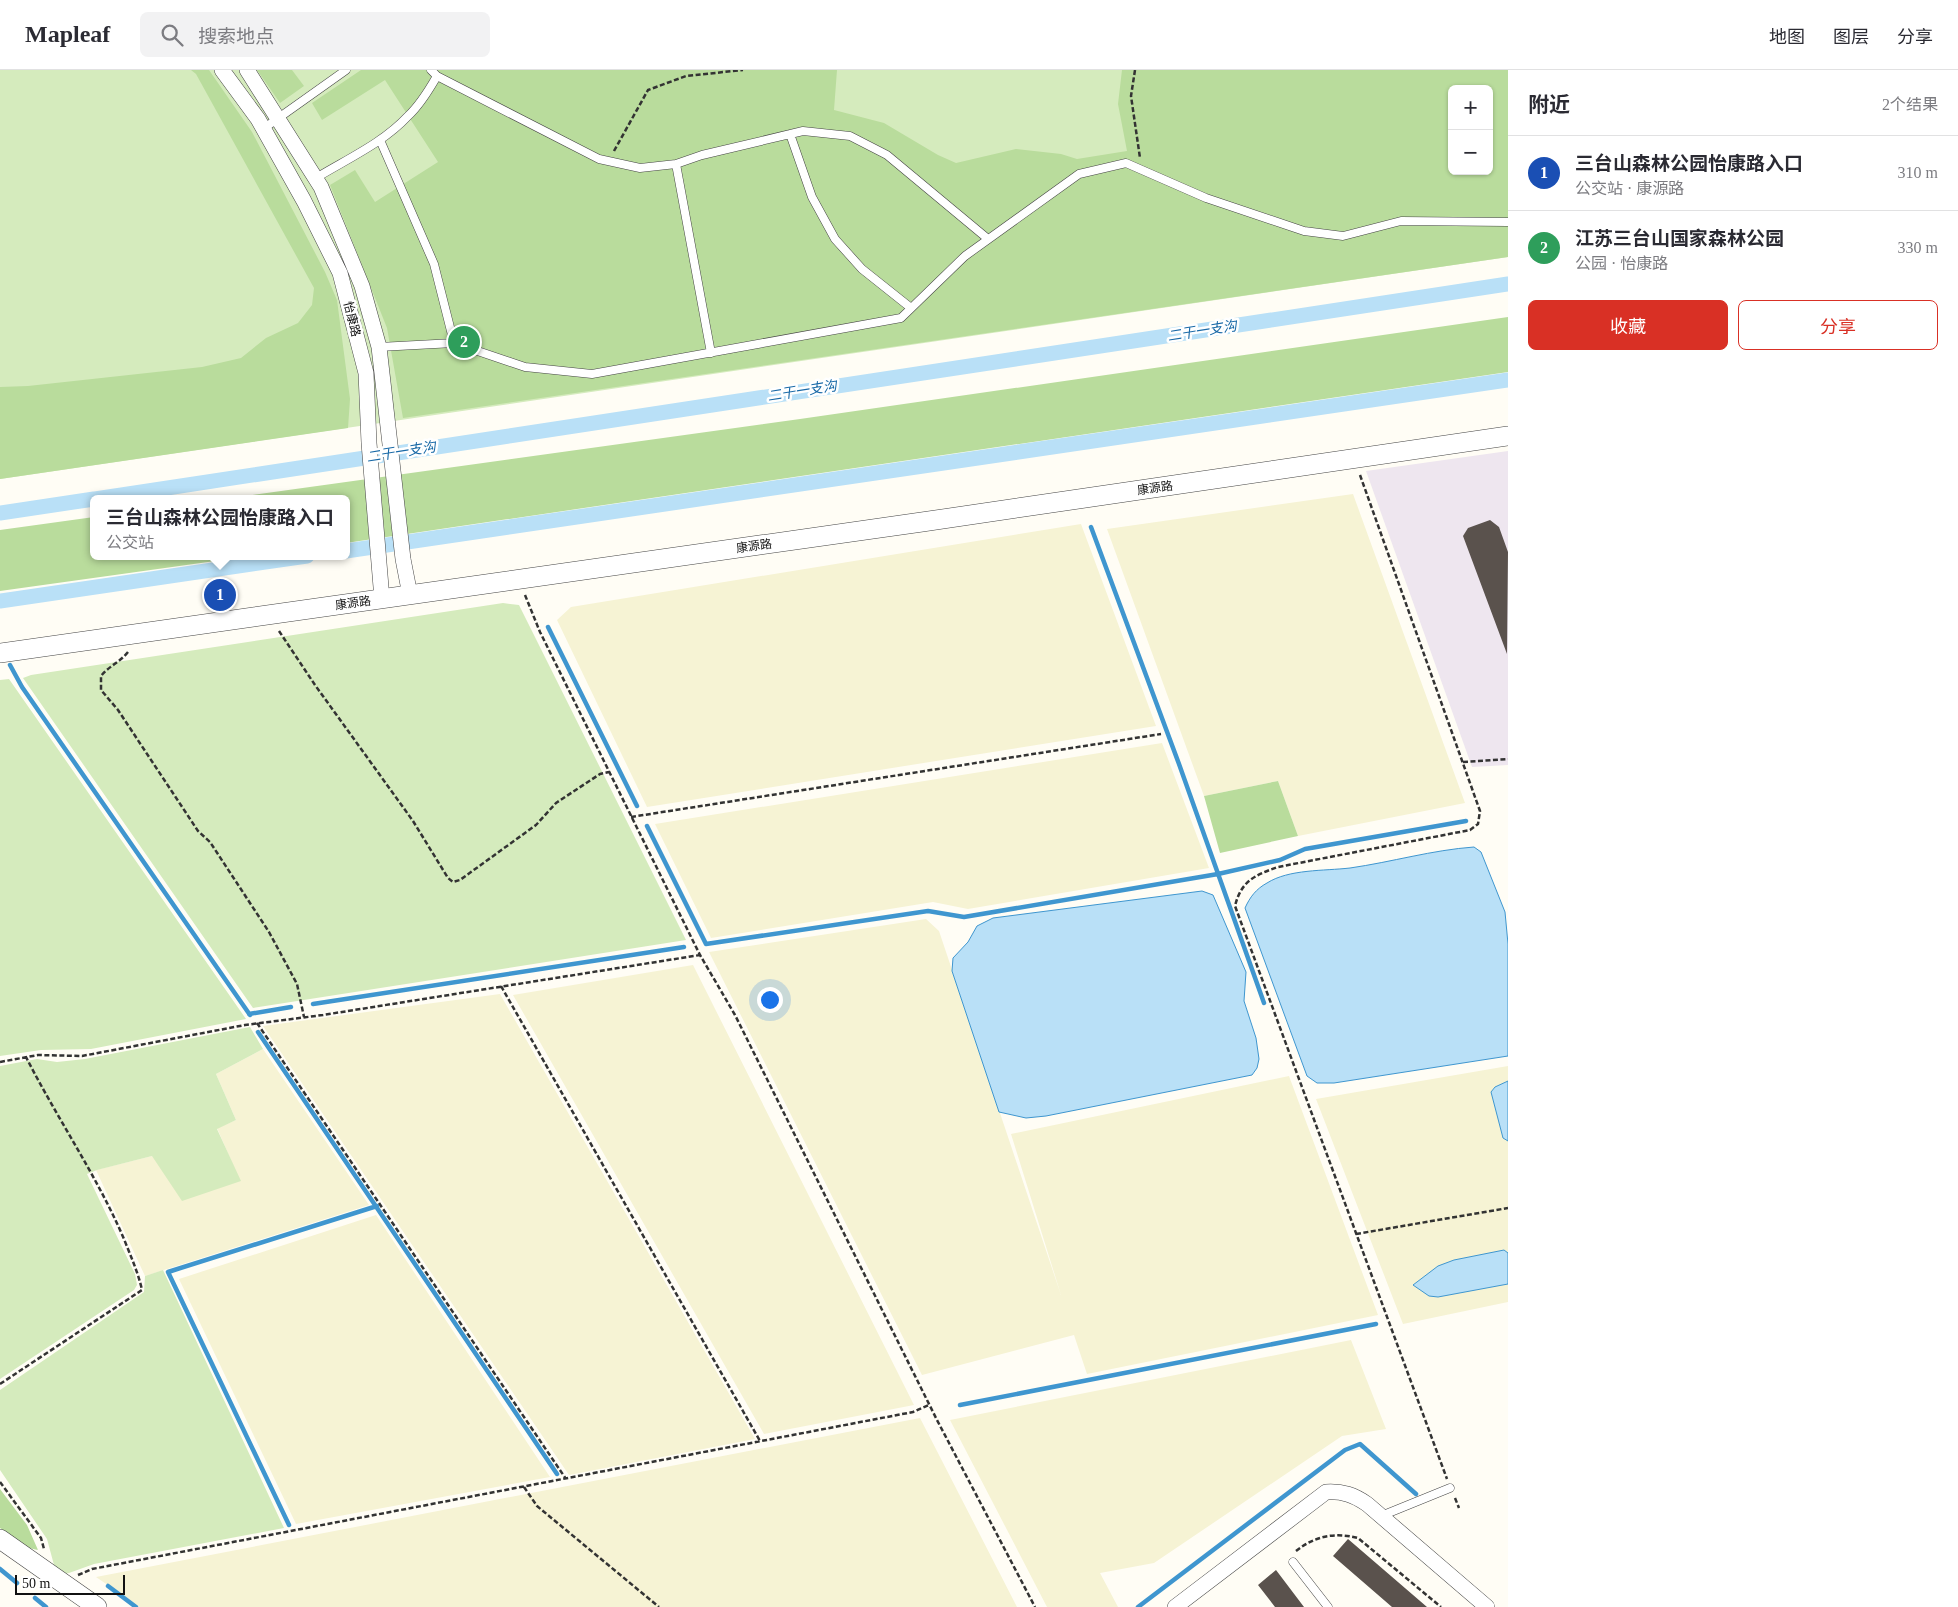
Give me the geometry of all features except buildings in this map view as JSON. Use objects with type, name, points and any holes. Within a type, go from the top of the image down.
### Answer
[{"type":"street","name":"怡康路","points":[[222,70],[263,129],[304,201],[340,273],[366,373],[369,443],[382,599]]},
{"type":"street","name":"怡康路","points":[[247,70],[321,187],[362,286],[379,347],[403,559],[410,595]]},
{"type":"street","name":"康源路","points":[[0,653],[1508,436]]},
{"type":"street","points":[[1175,1607],[1326,1492],[1338,1491],[1353,1494],[1487,1607]]},
{"type":"street","points":[[0,1539],[98,1607]]},
{"type":"lane","points":[[263,129],[346,70]]},
{"type":"lane","points":[[316,178],[380,140],[408,117],[425,96],[434,73],[599,160],[640,168],[676,164],[702,155],[803,131],[850,136],[887,155],[988,239]]},
{"type":"lane","points":[[790,134],[812,197],[834,239],[862,269],[911,308]]},
{"type":"lane","points":[[380,140],[434,264],[454,344]]},
{"type":"lane","points":[[379,347],[454,344],[525,367],[592,374],[901,318],[965,256],[1078,174],[1126,163],[1206,198],[1304,231],[1343,236],[1401,221],[1508,222]]},
{"type":"lane","points":[[676,164],[711,353]]},
{"type":"lane","points":[[332,257],[348,251]]},
{"type":"lane","points":[[1381,1516],[1450,1488]]},
{"type":"lane","points":[[1293,1562],[1328,1607]]},
{"type":"path","points":[[608,161],[648,90],[686,76],[743,70]]},
{"type":"path","points":[[1134,70],[1131,96],[1142,170]]},
{"type":"path","points":[[1354,458],[1480,811],[1478,824],[1470,830],[1278,867],[1256,874],[1238,892],[1235,906],[1459,1508]]},
{"type":"path","points":[[520,579],[540,632],[700,955],[735,1015],[929,1405],[1035,1607]]},
{"type":"path","points":[[268,615],[315,686],[413,821],[448,878],[453,882],[460,880],[536,825],[556,803],[600,774],[609,772]]},
{"type":"path","points":[[134,634],[129,650],[121,660],[109,666],[101,676],[101,690],[118,710],[198,831],[210,842],[269,932],[297,984],[304,1017]]},
{"type":"path","points":[[632,818],[1161,734]]},
{"type":"path","points":[[1463,762],[1508,759]]},
{"type":"path","points":[[0,1062],[38,1055],[82,1056],[257,1023],[700,955]]},
{"type":"path","points":[[501,986],[760,1442]]},
{"type":"path","points":[[257,1023],[566,1479]]},
{"type":"path","points":[[0,1384],[142,1290],[138,1272],[112,1210],[46,1097],[26,1057]]},
{"type":"path","points":[[1356,1234],[1508,1208]]},
{"type":"path","points":[[0,1482],[41,1538],[58,1578],[92,1569],[914,1412],[929,1405]]},
{"type":"path","points":[[524,1487],[537,1506],[659,1607]]},
{"type":"path","points":[[1293,1562],[1296,1552],[1318,1537],[1342,1535],[1358,1538],[1441,1607]]},
{"type":"shaded area","points":[[1508,451],[1508,765],[1472,767],[1366,471]]},
{"type":"shaded area","points":[[1353,494],[1465,803],[1298,836],[1278,781],[1204,796],[1107,529]]},
{"type":"shaded area","points":[[1081,524],[1156,726],[647,807],[557,620],[571,607]]},
{"type":"shaded area","points":[[1162,743],[1209,868],[968,909],[933,902],[711,938],[655,824]]},
{"type":"shaded area","points":[[926,919],[939,931],[1061,1295],[1011,1134],[1289,1076],[1378,1315],[1087,1374],[1074,1335],[922,1375],[709,952]]},
{"type":"shaded area","points":[[693,965],[914,1405],[764,1434],[513,995]]},
{"type":"shaded area","points":[[500,994],[755,1439],[569,1475],[263,1026]]},
{"type":"shaded area","points":[[263,1049],[369,1205],[145,1276],[96,1170],[152,1156],[240,1181],[217,1128],[236,1120],[216,1074]]},
{"type":"shaded area","points":[[1508,1066],[1508,1302],[1403,1324],[1316,1099]]},
{"type":"shaded area","points":[[376,1215],[550,1477],[296,1524],[179,1279]]},
{"type":"shaded area","points":[[1351,1340],[1386,1429],[1342,1436],[1154,1563],[1100,1573],[1118,1607],[1047,1607],[950,1420]]},
{"type":"shaded area","points":[[920,1418],[1017,1607],[140,1607],[96,1577]]},
{"type":"green space","points":[[0,70],[1508,70],[1508,257],[0,479]]},
{"type":"green space","points":[[191,70],[209,70],[252,132],[325,272],[337,300],[350,399],[348,428],[0,479],[0,387],[28,386],[202,367],[241,358],[266,338],[298,323],[312,305],[314,288],[196,74]]},
{"type":"green space","points":[[257,70],[292,70],[304,86],[280,103]]},
{"type":"green space","points":[[361,70],[837,70],[834,110],[884,123],[938,155],[956,163],[1016,149],[1061,154],[1077,159],[1127,151],[1118,104],[1122,70],[1508,70],[1508,257],[403,418],[387,328],[330,185],[355,170],[375,202],[438,162],[385,80],[322,120],[312,103]]},
{"type":"green space","points":[[1508,317],[1508,372],[350,542],[350,495],[253,495],[800,419]]},
{"type":"green space","points":[[90,518],[90,560],[222,560],[0,591],[0,530]]},
{"type":"green space","points":[[503,603],[519,605],[686,940],[253,1008],[23,678],[31,675]]},
{"type":"green space","points":[[9,679],[246,1019],[91,1049],[41,1050],[0,1056],[0,680]]},
{"type":"green space","points":[[1278,781],[1298,836],[1220,853],[1204,796]]},
{"type":"green space","points":[[250,1027],[263,1049],[216,1074],[236,1120],[217,1129],[241,1181],[182,1201],[152,1156],[87,1174],[135,1274],[137,1285],[134,1290],[0,1379],[0,1066],[37,1059],[57,1062],[85,1059]]},
{"type":"green space","points":[[163,1270],[284,1528],[94,1564],[64,1574],[54,1565],[47,1539],[0,1470],[0,1390],[144,1292],[145,1276]]},
{"type":"green space","points":[[0,1489],[27,1525],[38,1550],[29,1548],[0,1528]]},
{"type":"water","points":[[1474,847],[1481,852],[1505,912],[1508,944],[1508,1056],[1334,1083],[1317,1083],[1307,1076],[1245,908],[1251,897],[1263,885],[1286,875],[1307,871],[1350,868]]},
{"type":"water","points":[[1202,891],[1213,895],[1246,972],[1244,1001],[1256,1038],[1259,1059],[1257,1068],[1252,1075],[1046,1116],[1026,1118],[999,1112],[952,971],[953,958],[968,942],[977,926],[993,918]]},
{"type":"water","points":[[1508,1081],[1508,1141],[1503,1138],[1491,1092],[1495,1087]]},
{"type":"water","points":[[1504,1250],[1508,1253],[1508,1284],[1438,1297],[1429,1296],[1413,1285],[1438,1266],[1454,1260]]},
{"type":"waterway","name":"二干一支沟","points":[[121,495],[1508,284]]},
{"type":"waterway","points":[[350,550],[1508,380]]},
{"type":"waterway","name":"二干一支沟","points":[[0,513],[90,500]]},
{"type":"waterway","points":[[1091,527],[1179,764],[1264,1003]]},
{"type":"waterway","points":[[0,601],[280,560]]},
{"type":"waterway","points":[[548,627],[637,806]]},
{"type":"waterway","points":[[10,665],[22,687],[250,1015]]},
{"type":"waterway","points":[[647,826],[706,944],[928,911],[964,917],[1218,874],[1280,860],[1305,849],[1466,821]]},
{"type":"waterway","points":[[313,1004],[684,947]]},
{"type":"waterway","points":[[249,1014],[291,1007]]},
{"type":"waterway","points":[[258,1032],[557,1474]]},
{"type":"waterway","points":[[289,1525],[168,1272],[377,1206]]},
{"type":"waterway","points":[[960,1405],[1376,1324]]},
{"type":"waterway","points":[[1138,1607],[1345,1450],[1360,1444],[1416,1494]]},
{"type":"waterway","points":[[0,1569],[17,1583]]},
{"type":"waterway","points":[[108,1586],[136,1607]]},
{"type":"waterway","points":[[35,1598],[46,1607]]},
{"type":"place","name":"江苏三台山国家森林公园","points":[[464,342]]},
{"type":"place","name":"三台山森林公园怡康路入口","points":[[220,595]]}]
